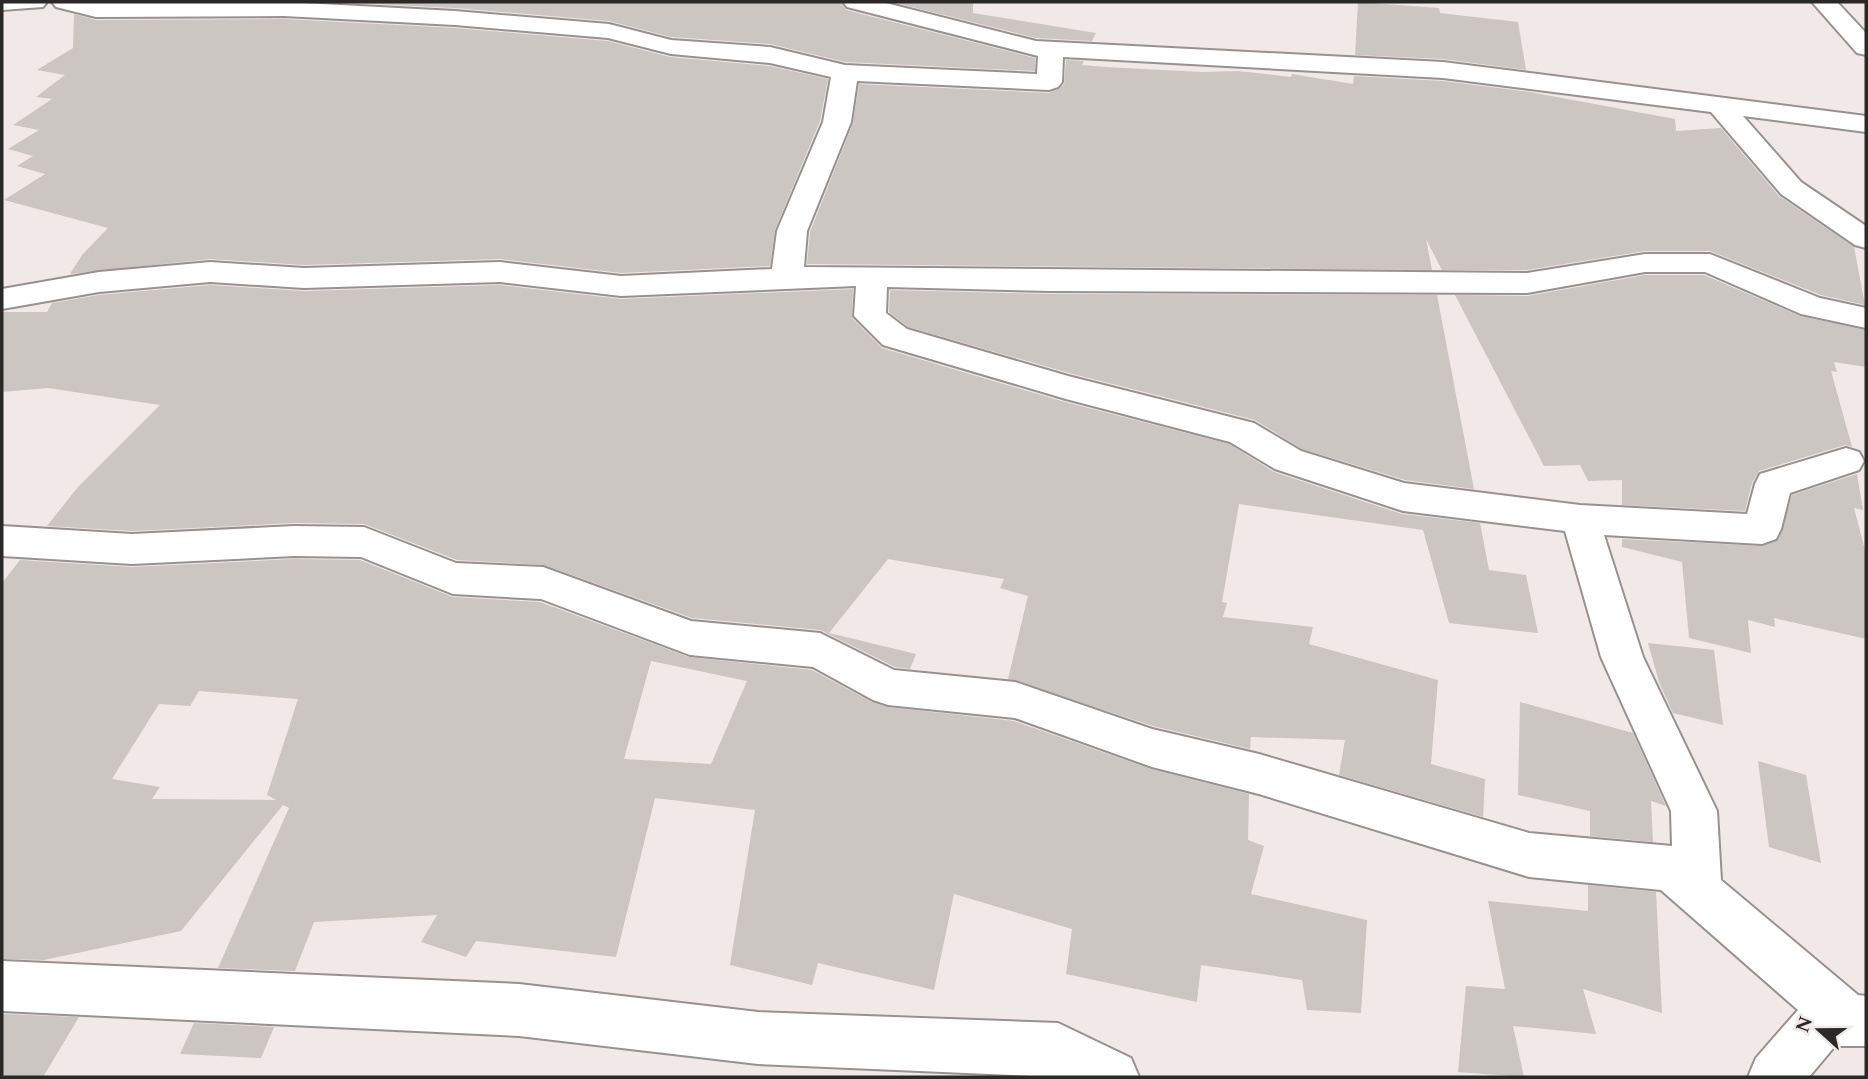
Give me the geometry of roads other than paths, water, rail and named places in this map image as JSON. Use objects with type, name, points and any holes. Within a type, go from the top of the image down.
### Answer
[{"type":"street","points":[[2,3],[35,2]]},
{"type":"street","points":[[64,2],[96,10],[284,5],[609,31],[671,47],[769,55],[845,73],[1049,82],[1051,48]]},
{"type":"street","points":[[855,2],[1036,48],[1443,70],[1866,124]]},
{"type":"street","points":[[1824,2],[1866,48]]},
{"type":"street","points":[[788,278],[792,231],[837,122],[845,73]]},
{"type":"street","points":[[1718,105],[1791,188],[1866,239]]},
{"type":"street","points":[[2,299],[99,282],[210,272],[304,278],[500,272],[621,286],[872,277],[1065,282],[1527,283],[1646,263],[1710,263],[1812,307],[1866,318]]},
{"type":"street","points":[[872,277],[870,316],[895,338],[1066,387],[1241,432],[1288,460],[1404,497],[1580,519],[1762,529],[1773,484],[1846,461]]},
{"type":"street","points":[[1580,519],[1622,657],[1694,811],[1697,889]]},
{"type":"street","points":[[2,541],[132,549],[294,541],[364,542],[453,578],[543,583],[690,638],[820,650],[888,687],[1016,700],[1152,748],[1259,774],[1529,855],[1672,869],[1858,1021]]},
{"type":"street","points":[[2,986],[519,1010],[758,1038],[1058,1049],[1112,1077]]},
{"type":"street","points":[[1774,1077],[1823,1020],[1858,1021]]}]
